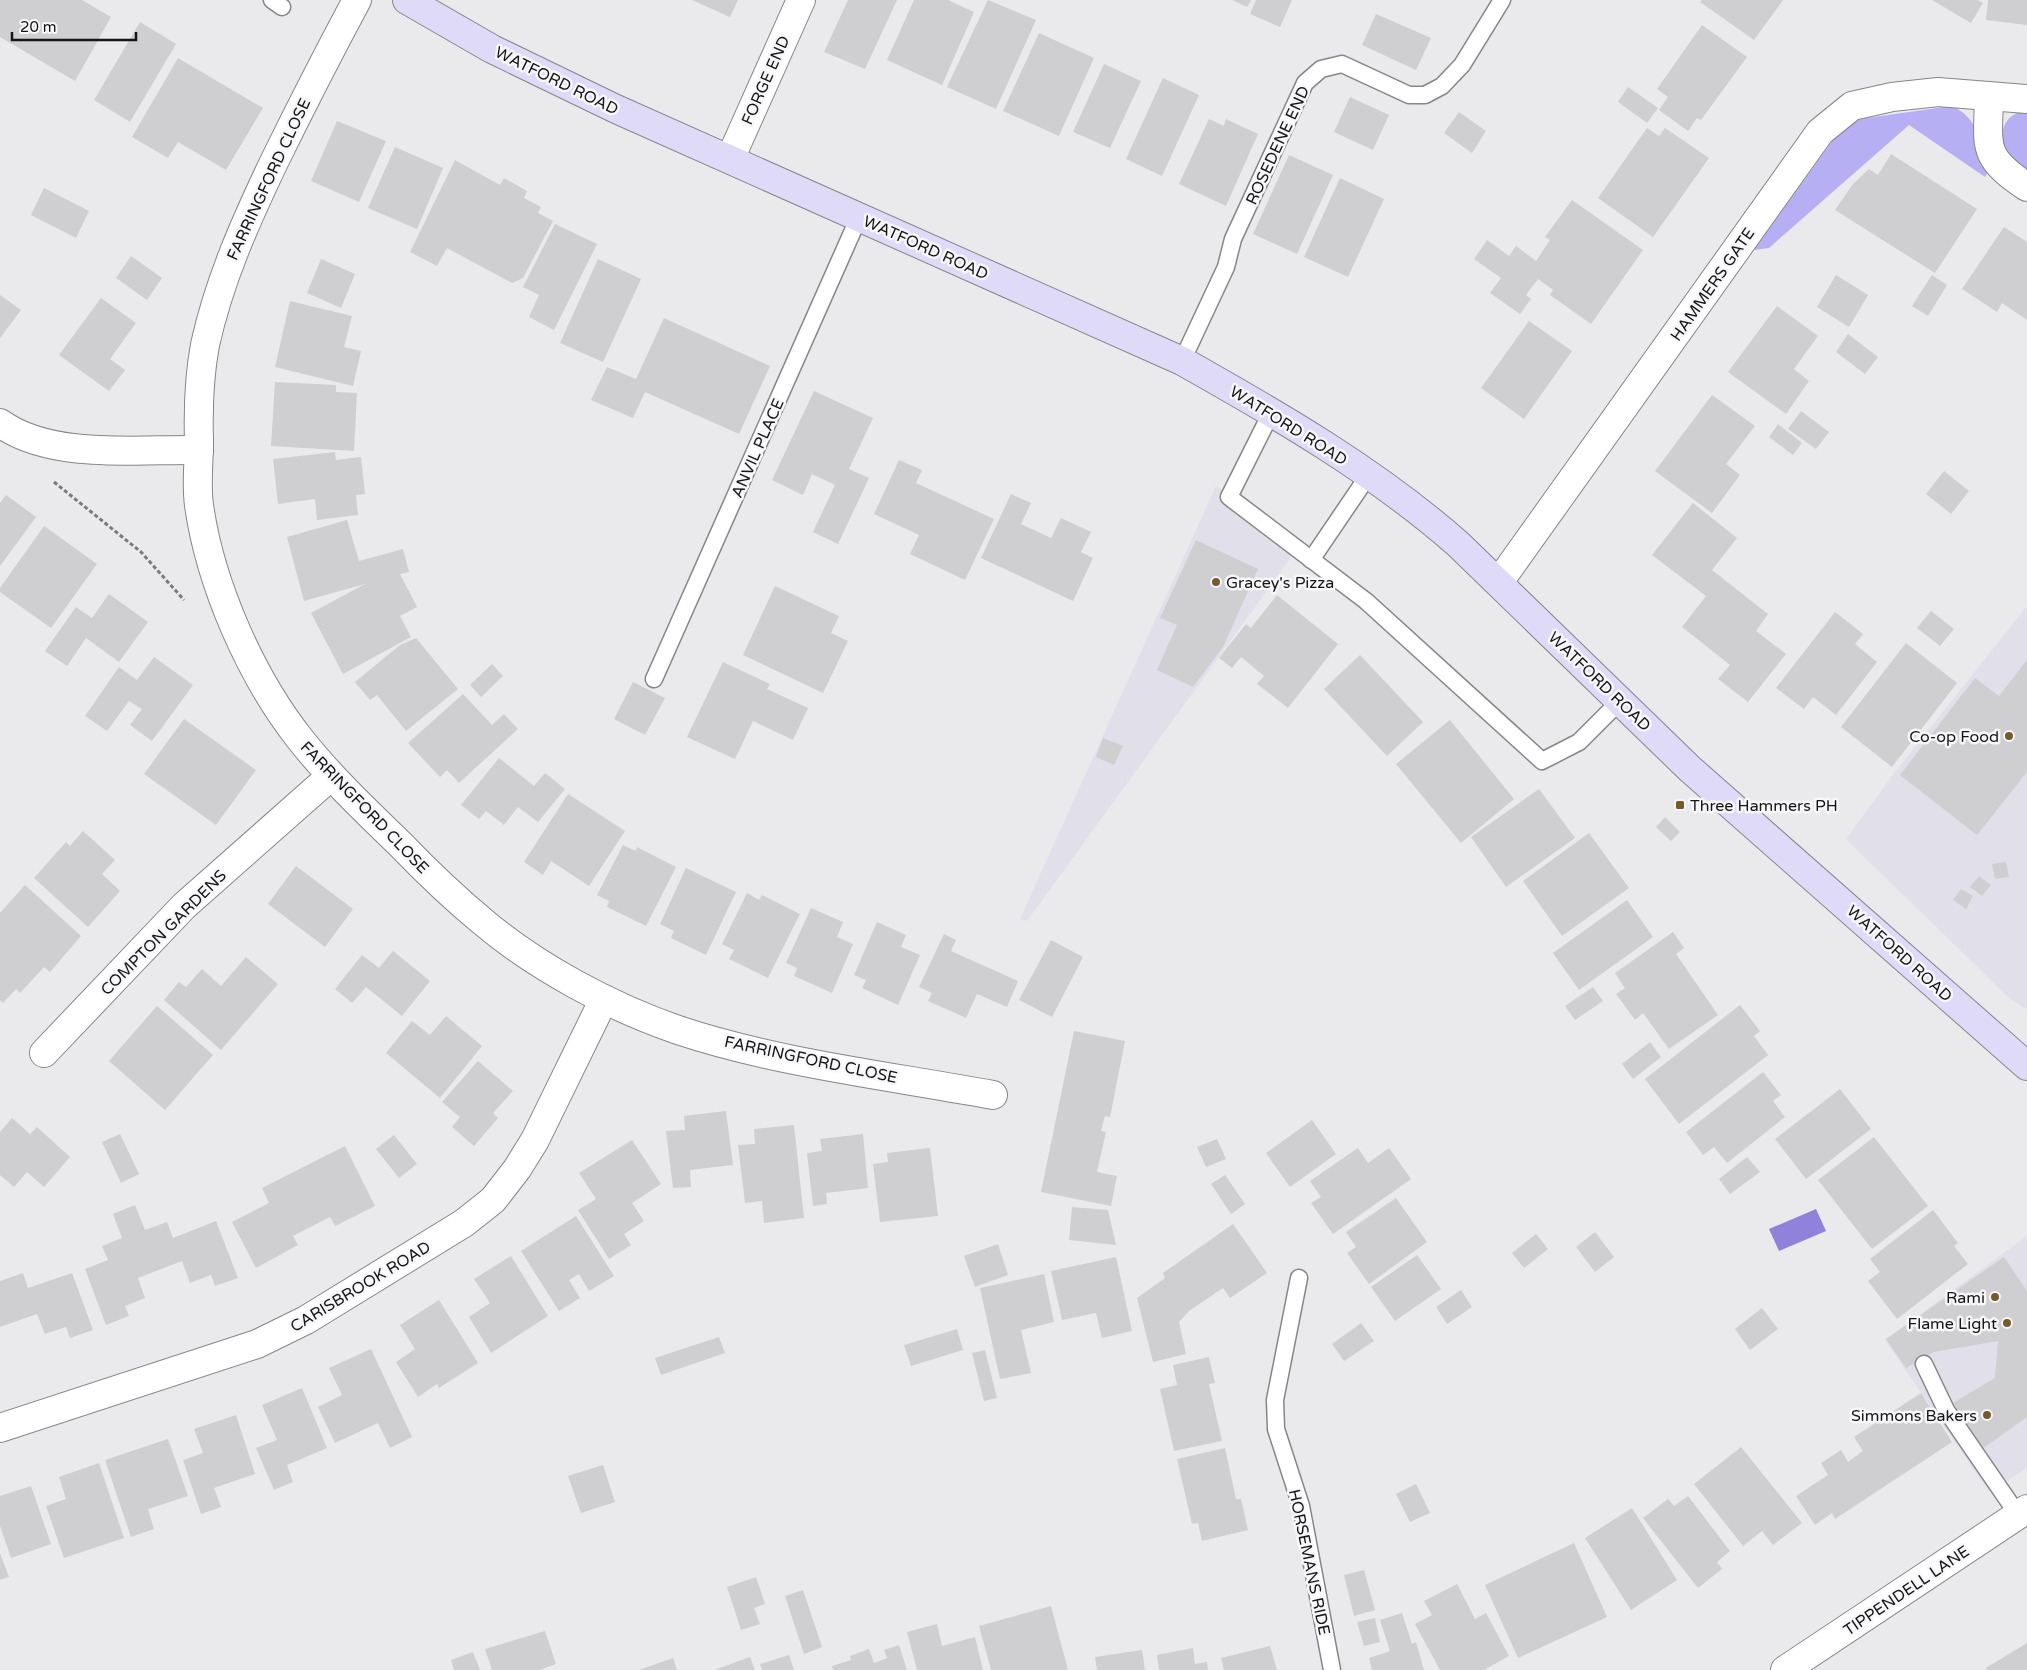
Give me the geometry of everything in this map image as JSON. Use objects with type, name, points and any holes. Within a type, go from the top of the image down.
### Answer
[{"type":"main road","name":"WATFORD ROAD","points":[[407,0],[492,49],[616,108],[1182,361],[1272,411],[1368,476],[1440,529],[1499,582],[1690,769],[2027,1066]]},
{"type":"street","name":"FARRINGFORD CLOSE","points":[[357,0],[312,83],[247,217],[223,280],[205,345],[198,393],[199,503],[212,566],[235,630],[267,687],[297,736],[331,776],[432,876],[485,924],[542,964],[604,999],[678,1030],[769,1054],[993,1094]]},
{"type":"street","name":"FORGE END","points":[[730,160],[801,0]]},
{"type":"street","name":"HAMMERS GATE","points":[[1499,582],[1820,132],[1852,106],[1870,101],[1938,92],[2027,99]]},
{"type":"street","points":[[1989,96],[1990,151],[1999,167],[2027,187]]},
{"type":"street","points":[[0,423],[28,439],[75,448],[199,450]]},
{"type":"street","name":"COMPTON GARDENS","points":[[44,1053],[184,906],[331,776]]},
{"type":"street","name":"CARISBROOK ROAD","points":[[0,1428],[257,1344],[306,1320],[464,1223],[493,1200],[516,1170],[535,1140],[604,999]]},
{"type":"street","name":"TIPPENDELL LANE","points":[[1785,1670],[2023,1512]]},
{"type":"lane","name":"ROSEDENE END","points":[[1182,361],[1226,267],[1233,239],[1304,83],[1321,69],[1342,64],[1409,95],[1424,95],[1442,86],[1462,65],[1502,0]]},
{"type":"lane","name":"ANVIL PLACE","points":[[654,679],[859,217]]},
{"type":"lane","points":[[1272,411],[1229,498],[1366,601],[1542,761],[1579,742],[1620,701]]},
{"type":"lane","points":[[1311,560],[1368,476]]},
{"type":"lane","name":"HORSEMANS RIDE","points":[[1299,1278],[1275,1400],[1276,1429],[1301,1506],[1332,1670]]},
{"type":"lane","points":[[1924,1364],[1946,1410],[2023,1512]]},
{"type":"path","points":[[42,443],[41,472],[141,552],[188,603]]},
{"type":"shaded area","points":[[1951,106],[1968,117],[1973,124],[1981,142],[1988,172],[1985,177],[1909,125],[1769,248],[1754,250],[1830,144],[1843,130],[1860,119]]},
{"type":"shaded area","points":[[2027,111],[2027,174],[2002,154],[2001,146],[2002,132],[2008,120],[2012,116]]},
{"type":"shaded area","points":[[1216,486],[1303,541],[1027,921],[1020,919]]},
{"type":"shaded area","points":[[2027,606],[2027,1010],[2007,996],[1846,839],[1895,772]]},
{"type":"shaded area","points":[[1816,1209],[1826,1231],[1779,1251],[1769,1229]]},
{"type":"shaded area","points":[[2027,1236],[2027,1468],[1989,1492],[1885,1340]]},
{"type":"building","points":[[0,0],[82,0],[111,17],[75,81],[0,37]]},
{"type":"building","points":[[692,0],[738,0],[730,17]]},
{"type":"building","points":[[848,0],[897,0],[865,69],[824,52]]},
{"type":"building","points":[[914,0],[948,0],[974,12],[942,85],[887,60]]},
{"type":"building","points":[[988,0],[1036,20],[996,109],[947,87]]},
{"type":"building","points":[[1232,0],[1251,0],[1247,7]]},
{"type":"building","points":[[1256,0],[1292,0],[1280,27],[1250,14]]},
{"type":"building","points":[[1702,0],[1783,0],[1754,40],[1700,2]]},
{"type":"building","points":[[1932,0],[1978,0],[1983,3],[1971,23]]},
{"type":"building","points":[[1988,0],[2027,0],[2027,25],[1986,20]]},
{"type":"building","points":[[1376,14],[1431,38],[1416,70],[1362,45]]},
{"type":"building","points":[[140,22],[176,44],[130,122],[94,100]]},
{"type":"building","points":[[1702,25],[1747,57],[1701,120],[1697,118],[1688,131],[1659,110],[1668,97],[1657,89]]},
{"type":"building","points":[[1039,33],[1094,58],[1059,136],[1003,111]]},
{"type":"building","points":[[178,58],[263,108],[226,170],[178,142],[168,158],[132,137]]},
{"type":"building","points":[[1104,64],[1141,81],[1110,148],[1073,132]]},
{"type":"building","points":[[1163,78],[1199,95],[1162,176],[1126,159]]},
{"type":"building","points":[[1628,87],[1658,108],[1647,123],[1618,102]]},
{"type":"building","points":[[1350,97],[1389,115],[1373,150],[1334,132]]},
{"type":"building","points":[[1459,112],[1486,131],[1472,153],[1444,133]]},
{"type":"building","points":[[1209,119],[1224,126],[1226,119],[1258,134],[1226,206],[1179,184]]},
{"type":"building","points":[[337,121],[386,141],[359,202],[311,181]]},
{"type":"building","points":[[1647,128],[1659,136],[1665,128],[1709,158],[1653,237],[1598,198]]},
{"type":"building","points":[[395,147],[443,168],[417,229],[368,208]]},
{"type":"building","points":[[1891,154],[1977,209],[1935,273],[1835,210],[1853,184],[1869,169],[1878,175]]},
{"type":"building","points":[[1289,155],[1333,175],[1297,254],[1253,234]]},
{"type":"building","points":[[455,160],[500,185],[504,178],[527,191],[524,198],[541,207],[538,213],[553,221],[523,278],[512,283],[447,248],[437,266],[410,252]]},
{"type":"building","points":[[1340,178],[1384,199],[1348,277],[1304,257]]},
{"type":"building","points":[[44,188],[89,211],[76,238],[31,215]]},
{"type":"building","points":[[1572,200],[1643,250],[1591,324],[1550,295],[1553,290],[1538,279],[1526,295],[1531,299],[1520,314],[1490,293],[1501,278],[1474,259],[1487,240],[1509,256],[1516,246],[1536,261],[1550,240],[1545,237]]},
{"type":"building","points":[[555,224],[597,244],[554,330],[529,317],[539,295],[523,287]]},
{"type":"building","points":[[2004,227],[2027,242],[2027,320],[2002,303],[1997,312],[1962,289]]},
{"type":"building","points":[[131,256],[162,278],[147,300],[116,278]]},
{"type":"building","points":[[321,259],[355,274],[341,308],[307,293]]},
{"type":"building","points":[[598,259],[641,279],[603,362],[560,343]]},
{"type":"building","points":[[1836,275],[1868,295],[1849,327],[1817,307]]},
{"type":"building","points":[[1932,275],[1947,285],[1928,316],[1912,306]]},
{"type":"building","points":[[0,295],[21,310],[0,338]]},
{"type":"building","points":[[101,298],[136,323],[110,359],[125,370],[109,391],[59,355]]},
{"type":"building","points":[[290,301],[352,316],[344,347],[361,351],[353,386],[275,367]]},
{"type":"building","points":[[1777,306],[1818,336],[1794,369],[1809,381],[1786,414],[1728,372]]},
{"type":"building","points":[[664,318],[770,366],[739,434],[645,392],[633,418],[591,400],[607,367],[636,379]]},
{"type":"building","points":[[1529,321],[1572,351],[1524,419],[1481,388]]},
{"type":"building","points":[[1848,334],[1878,357],[1865,374],[1836,352]]},
{"type":"building","points":[[275,382],[336,385],[336,392],[357,393],[354,451],[271,446]]},
{"type":"building","points":[[814,391],[873,418],[849,469],[869,478],[838,544],[813,532],[835,485],[812,474],[803,495],[772,480]]},
{"type":"building","points":[[1712,395],[1755,426],[1726,464],[1740,475],[1712,513],[1655,471]]},
{"type":"building","points":[[1801,411],[1829,432],[1816,449],[1788,429]]},
{"type":"building","points":[[1778,424],[1802,443],[1793,455],[1769,437]]},
{"type":"building","points":[[335,452],[336,460],[361,457],[365,494],[356,495],[358,515],[317,520],[315,499],[278,504],[273,459]]},
{"type":"building","points":[[899,460],[922,470],[916,483],[994,519],[965,580],[910,554],[919,535],[874,514]]},
{"type":"building","points":[[1944,471],[1969,491],[1951,514],[1926,494]]},
{"type":"building","points":[[1011,494],[1031,503],[1021,524],[1051,538],[1061,518],[1091,532],[1081,552],[1093,558],[1073,601],[981,558]]},
{"type":"building","points":[[6,495],[36,517],[0,566],[0,503]]},
{"type":"building","points":[[1693,503],[1737,538],[1712,570],[1768,614],[1756,631],[1786,654],[1748,702],[1718,679],[1730,665],[1682,627],[1706,596],[1652,555]]},
{"type":"building","points":[[347,520],[359,561],[403,549],[409,572],[400,574],[417,607],[400,616],[411,637],[343,674],[311,613],[365,584],[304,601],[287,537]]},
{"type":"building","points":[[44,526],[97,564],[51,628],[0,592],[0,588]]},
{"type":"building","points":[[1196,540],[1258,569],[1223,647],[1193,687],[1157,670],[1177,625],[1160,618]]},
{"type":"building","points":[[775,586],[839,616],[831,633],[848,641],[823,693],[743,655]]},
{"type":"building","points":[[109,594],[148,622],[119,662],[86,638],[67,666],[45,651],[76,607],[92,618]]},
{"type":"building","points":[[1277,595],[1338,644],[1288,708],[1257,684],[1264,676],[1241,657],[1232,668],[1219,658],[1246,624],[1251,628]]},
{"type":"building","points":[[1931,611],[1954,629],[1940,646],[1917,628]]},
{"type":"building","points":[[1835,612],[1863,634],[1855,644],[1877,662],[1836,715],[1813,697],[1804,709],[1776,688]]},
{"type":"building","points":[[416,638],[458,689],[406,731],[377,695],[370,700],[355,682],[400,645]]},
{"type":"building","points":[[1906,643],[1957,683],[1892,767],[1841,727]]},
{"type":"building","points":[[1360,655],[1423,722],[1387,756],[1324,689]]},
{"type":"building","points":[[154,657],[193,685],[152,741],[130,725],[142,709],[129,701],[107,731],[85,716],[119,667],[137,680]]},
{"type":"building","points":[[2027,660],[2027,772],[1977,835],[1900,775],[1975,678],[1999,696]]},
{"type":"building","points":[[723,662],[770,684],[767,689],[808,708],[793,740],[753,721],[735,759],[687,737]]},
{"type":"building","points":[[492,664],[503,676],[481,697],[470,685]]},
{"type":"building","points":[[633,682],[665,698],[645,735],[614,719]]},
{"type":"building","points":[[463,694],[492,725],[504,714],[518,729],[459,783],[447,770],[440,777],[408,743]]},
{"type":"building","points":[[184,719],[256,770],[216,825],[144,774]]},
{"type":"building","points":[[1450,720],[1514,799],[1461,843],[1396,764]]},
{"type":"building","points":[[1103,738],[1123,746],[1114,765],[1096,757]]},
{"type":"building","points":[[499,758],[534,786],[545,773],[565,789],[538,822],[518,807],[504,825],[486,811],[479,819],[461,805]]},
{"type":"building","points":[[1539,789],[1575,838],[1506,887],[1471,837]]},
{"type":"building","points":[[568,794],[625,831],[589,886],[551,861],[543,875],[524,862]]},
{"type":"building","points":[[1665,817],[1680,832],[1671,841],[1656,827]]},
{"type":"building","points":[[83,831],[115,860],[102,874],[120,891],[88,927],[34,878],[66,842],[70,846]]},
{"type":"building","points":[[1589,833],[1629,888],[1562,936],[1523,881]]},
{"type":"building","points":[[623,845],[636,851],[637,847],[676,867],[646,926],[607,907],[609,901],[597,895]]},
{"type":"building","points":[[2006,862],[2009,877],[1995,879],[1992,864]]},
{"type":"building","points":[[296,866],[353,909],[325,947],[268,904]]},
{"type":"building","points":[[686,868],[736,892],[706,955],[671,938],[674,931],[660,924]]},
{"type":"building","points":[[1979,876],[1991,885],[1982,896],[1970,887]]},
{"type":"building","points":[[25,885],[81,936],[50,972],[44,967],[20,993],[16,989],[3,1003],[0,1000],[0,913]]},
{"type":"building","points":[[1961,889],[1973,896],[1966,909],[1953,900]]},
{"type":"building","points":[[747,893],[759,900],[762,895],[800,914],[768,978],[729,959],[734,950],[722,944]]},
{"type":"building","points":[[1627,900],[1653,937],[1579,990],[1553,953]]},
{"type":"building","points":[[811,908],[843,922],[837,937],[853,944],[832,993],[794,976],[797,968],[786,963]]},
{"type":"building","points":[[877,922],[906,935],[901,947],[920,955],[898,1005],[862,988],[866,980],[854,975]]},
{"type":"building","points":[[1673,932],[1684,948],[1676,954],[1718,1015],[1669,1049],[1643,1013],[1635,1020],[1616,994],[1625,988],[1615,973]]},
{"type":"building","points":[[944,934],[956,940],[951,951],[1018,981],[1007,1007],[977,994],[966,1018],[928,1001],[932,993],[919,987]]},
{"type":"building","points":[[1051,940],[1083,957],[1052,1017],[1019,1000]]},
{"type":"building","points":[[393,951],[430,981],[402,1016],[366,987],[352,1003],[335,989],[362,955],[379,968]]},
{"type":"building","points":[[246,957],[278,984],[221,1050],[164,1000],[179,982],[186,987],[202,969],[221,986]]},
{"type":"building","points":[[1593,987],[1603,1001],[1575,1020],[1565,1006]]},
{"type":"building","points":[[1740,1005],[1760,1031],[1754,1036],[1768,1055],[1679,1124],[1645,1079]]},
{"type":"building","points":[[157,1006],[213,1055],[165,1110],[109,1061]]},
{"type":"building","points":[[446,1016],[482,1046],[440,1098],[386,1053],[412,1021],[430,1035]]},
{"type":"building","points":[[1074,1031],[1125,1041],[1110,1117],[1105,1116],[1101,1131],[1106,1132],[1097,1172],[1117,1176],[1111,1206],[1041,1192]]},
{"type":"building","points":[[1650,1042],[1661,1057],[1633,1079],[1622,1064]]},
{"type":"building","points":[[478,1061],[513,1091],[493,1113],[498,1118],[474,1146],[452,1127],[460,1117],[442,1102]]},
{"type":"building","points":[[1763,1072],[1781,1095],[1773,1101],[1785,1117],[1727,1163],[1714,1147],[1703,1155],[1686,1132]]},
{"type":"building","points":[[1840,1089],[1871,1129],[1806,1179],[1775,1139]]},
{"type":"building","points":[[726,1111],[733,1165],[690,1170],[691,1187],[673,1188],[666,1131],[685,1130],[684,1116]]},
{"type":"building","points":[[12,1118],[30,1134],[37,1127],[70,1157],[44,1187],[27,1172],[14,1187],[0,1175],[0,1132]]},
{"type":"building","points":[[1312,1120],[1336,1154],[1290,1187],[1266,1153]]},
{"type":"building","points":[[794,1125],[804,1218],[764,1223],[762,1201],[745,1203],[738,1145],[755,1144],[754,1129]]},
{"type":"building","points":[[120,1134],[139,1174],[121,1183],[102,1142]]},
{"type":"building","points":[[863,1134],[868,1188],[826,1193],[827,1204],[813,1206],[807,1153],[822,1151],[820,1139]]},
{"type":"building","points":[[394,1135],[417,1164],[399,1178],[376,1149]]},
{"type":"building","points":[[1874,1137],[1928,1206],[1872,1249],[1818,1180]]},
{"type":"building","points":[[1217,1139],[1226,1159],[1206,1167],[1197,1147]]},
{"type":"building","points":[[632,1140],[661,1184],[632,1203],[644,1221],[624,1234],[631,1245],[609,1259],[578,1210],[596,1199],[579,1173]]},
{"type":"building","points":[[345,1146],[375,1206],[335,1226],[330,1217],[293,1236],[298,1245],[256,1268],[232,1222],[269,1203],[262,1188]]},
{"type":"building","points":[[930,1148],[938,1216],[880,1222],[873,1164],[888,1162],[887,1153]]},
{"type":"building","points":[[1358,1148],[1368,1163],[1389,1148],[1411,1179],[1333,1234],[1311,1203],[1321,1197],[1310,1181]]},
{"type":"building","points":[[1747,1157],[1760,1172],[1730,1194],[1719,1179]]},
{"type":"building","points":[[1225,1175],[1245,1204],[1231,1214],[1211,1184]]},
{"type":"building","points":[[1396,1198],[1427,1242],[1369,1284],[1347,1253],[1356,1247],[1346,1232]]},
{"type":"building","points":[[135,1205],[145,1230],[167,1222],[173,1238],[216,1221],[238,1278],[215,1286],[211,1275],[190,1283],[182,1261],[138,1278],[145,1298],[125,1306],[129,1316],[106,1325],[85,1269],[108,1260],[102,1246],[122,1238],[113,1214]]},
{"type":"building","points":[[1072,1207],[1108,1210],[1116,1245],[1069,1240]]},
{"type":"building","points":[[1933,1210],[1958,1243],[1954,1246],[1968,1264],[1897,1319],[1868,1281],[1880,1272],[1870,1259]]},
{"type":"building","points":[[576,1216],[614,1276],[589,1291],[579,1274],[569,1280],[580,1298],[559,1311],[521,1251]]},
{"type":"building","points":[[1233,1224],[1267,1273],[1230,1298],[1223,1288],[1189,1311],[1179,1322],[1186,1354],[1153,1362],[1137,1298],[1165,1278],[1163,1273]]},
{"type":"building","points":[[1595,1232],[1614,1257],[1595,1272],[1576,1247]]},
{"type":"building","points":[[1536,1234],[1548,1249],[1524,1268],[1512,1253]]},
{"type":"building","points":[[998,1244],[1008,1275],[975,1287],[964,1256]]},
{"type":"building","points":[[1417,1255],[1441,1289],[1395,1321],[1371,1287]]},
{"type":"building","points":[[511,1256],[548,1316],[491,1353],[469,1317],[490,1303],[474,1279]]},
{"type":"building","points":[[1116,1257],[1132,1331],[1102,1338],[1096,1313],[1062,1320],[1051,1271]]},
{"type":"building","points":[[2004,1257],[2027,1291],[2027,1417],[1982,1449],[1953,1403],[1995,1378],[1998,1341],[1934,1352],[1906,1368],[1886,1339]]},
{"type":"building","points":[[23,1273],[28,1288],[72,1273],[93,1330],[70,1338],[66,1327],[45,1334],[37,1314],[0,1327],[0,1281]]},
{"type":"building","points":[[1044,1274],[1054,1322],[1021,1330],[1031,1373],[1000,1379],[980,1288]]},
{"type":"building","points":[[1461,1290],[1472,1307],[1447,1324],[1436,1307]]},
{"type":"building","points":[[439,1300],[478,1363],[439,1388],[437,1384],[418,1397],[396,1362],[415,1349],[400,1325]]},
{"type":"building","points":[[1762,1308],[1778,1329],[1750,1350],[1735,1329]]},
{"type":"building","points":[[1361,1323],[1374,1341],[1344,1361],[1332,1344]]},
{"type":"building","points":[[957,1329],[963,1350],[911,1366],[904,1345]]},
{"type":"building","points":[[719,1337],[725,1353],[661,1375],[655,1358]]},
{"type":"building","points":[[371,1349],[412,1437],[390,1448],[378,1423],[335,1443],[318,1407],[342,1395],[329,1368]]},
{"type":"building","points":[[985,1350],[997,1398],[984,1401],[972,1353]]},
{"type":"building","points":[[1209,1357],[1215,1383],[1209,1384],[1222,1441],[1174,1451],[1160,1389],[1177,1385],[1173,1365]]},
{"type":"building","points":[[302,1388],[327,1448],[287,1465],[293,1482],[274,1490],[256,1448],[277,1440],[262,1405]]},
{"type":"building","points":[[1921,1393],[1952,1442],[1835,1519],[1832,1513],[1815,1525],[1796,1496],[1828,1475],[1821,1463],[1841,1450],[1848,1462],[1863,1451],[1854,1437]]},
{"type":"building","points":[[236,1415],[255,1474],[214,1488],[221,1507],[201,1514],[183,1460],[203,1453],[194,1429]]},
{"type":"building","points":[[168,1439],[188,1496],[148,1509],[154,1529],[131,1537],[105,1460]]},
{"type":"building","points":[[1741,1447],[1802,1523],[1773,1545],[1762,1531],[1743,1546],[1694,1484]]},
{"type":"building","points":[[1225,1448],[1236,1499],[1241,1499],[1248,1530],[1202,1541],[1198,1523],[1192,1524],[1177,1459]]},
{"type":"building","points":[[99,1463],[124,1538],[64,1558],[46,1506],[66,1499],[59,1477]]},
{"type":"building","points":[[603,1465],[615,1502],[581,1513],[568,1476]]},
{"type":"building","points":[[1416,1484],[1430,1513],[1410,1522],[1396,1494]]},
{"type":"building","points":[[31,1486],[51,1544],[11,1558],[0,1526],[0,1496]]},
{"type":"building","points":[[1688,1496],[1730,1551],[1717,1562],[1722,1569],[1698,1588],[1643,1518],[1668,1499],[1674,1506]]},
{"type":"building","points":[[1632,1508],[1677,1580],[1631,1610],[1585,1538]]},
{"type":"building","points":[[1574,1543],[1607,1617],[1518,1658],[1485,1585]]},
{"type":"building","points":[[0,1553],[9,1577],[0,1580]]},
{"type":"building","points":[[1364,1570],[1375,1610],[1354,1616],[1344,1575]]},
{"type":"building","points":[[756,1577],[765,1604],[754,1608],[760,1624],[741,1630],[727,1587]]},
{"type":"building","points":[[1457,1584],[1475,1619],[1486,1613],[1509,1656],[1484,1670],[1440,1670],[1415,1624],[1432,1615],[1424,1601]]},
{"type":"building","points":[[803,1590],[822,1647],[804,1654],[785,1596]]},
{"type":"building","points":[[1051,1606],[1068,1670],[991,1670],[979,1626]]},
{"type":"building","points":[[1402,1613],[1412,1644],[1416,1642],[1424,1670],[1372,1670],[1369,1658],[1390,1651],[1380,1620]]},
{"type":"building","points":[[1375,1618],[1380,1642],[1364,1646],[1357,1622]]},
{"type":"building","points":[[937,1624],[942,1646],[975,1637],[983,1670],[917,1670],[907,1632]]},
{"type":"building","points":[[545,1631],[556,1664],[539,1670],[492,1670],[485,1649]]},
{"type":"building","points":[[2027,1643],[2027,1670],[1987,1670],[1986,1668]]},
{"type":"building","points":[[899,1645],[907,1670],[833,1670],[832,1666],[851,1660],[850,1656],[869,1649],[874,1663],[887,1658],[884,1650]]},
{"type":"building","points":[[1270,1646],[1277,1670],[1224,1670],[1221,1658]]},
{"type":"building","points":[[1193,1648],[1195,1664],[1207,1662],[1208,1670],[1159,1670],[1157,1655]]},
{"type":"building","points":[[1142,1650],[1145,1670],[1097,1670],[1095,1657]]},
{"type":"building","points":[[473,1652],[480,1670],[454,1670],[451,1660]]},
{"type":"building","points":[[789,1655],[794,1670],[762,1670],[760,1664]]},
{"type":"building","points":[[750,1657],[755,1670],[714,1670]]},
{"type":"building","points":[[673,1658],[677,1670],[639,1670]]},
{"type":"place","name":"Gracey's Pizza","points":[[1216,582]]},
{"type":"place","name":"Co-op Food","points":[[2009,736]]},
{"type":"place","name":"Three Hammers PH","points":[[1680,805]]},
{"type":"place","name":"Rami","points":[[1995,1297]]},
{"type":"place","name":"Flame Light","points":[[2007,1323]]},
{"type":"place","name":"Simmons Bakers","points":[[1987,1415]]}]
